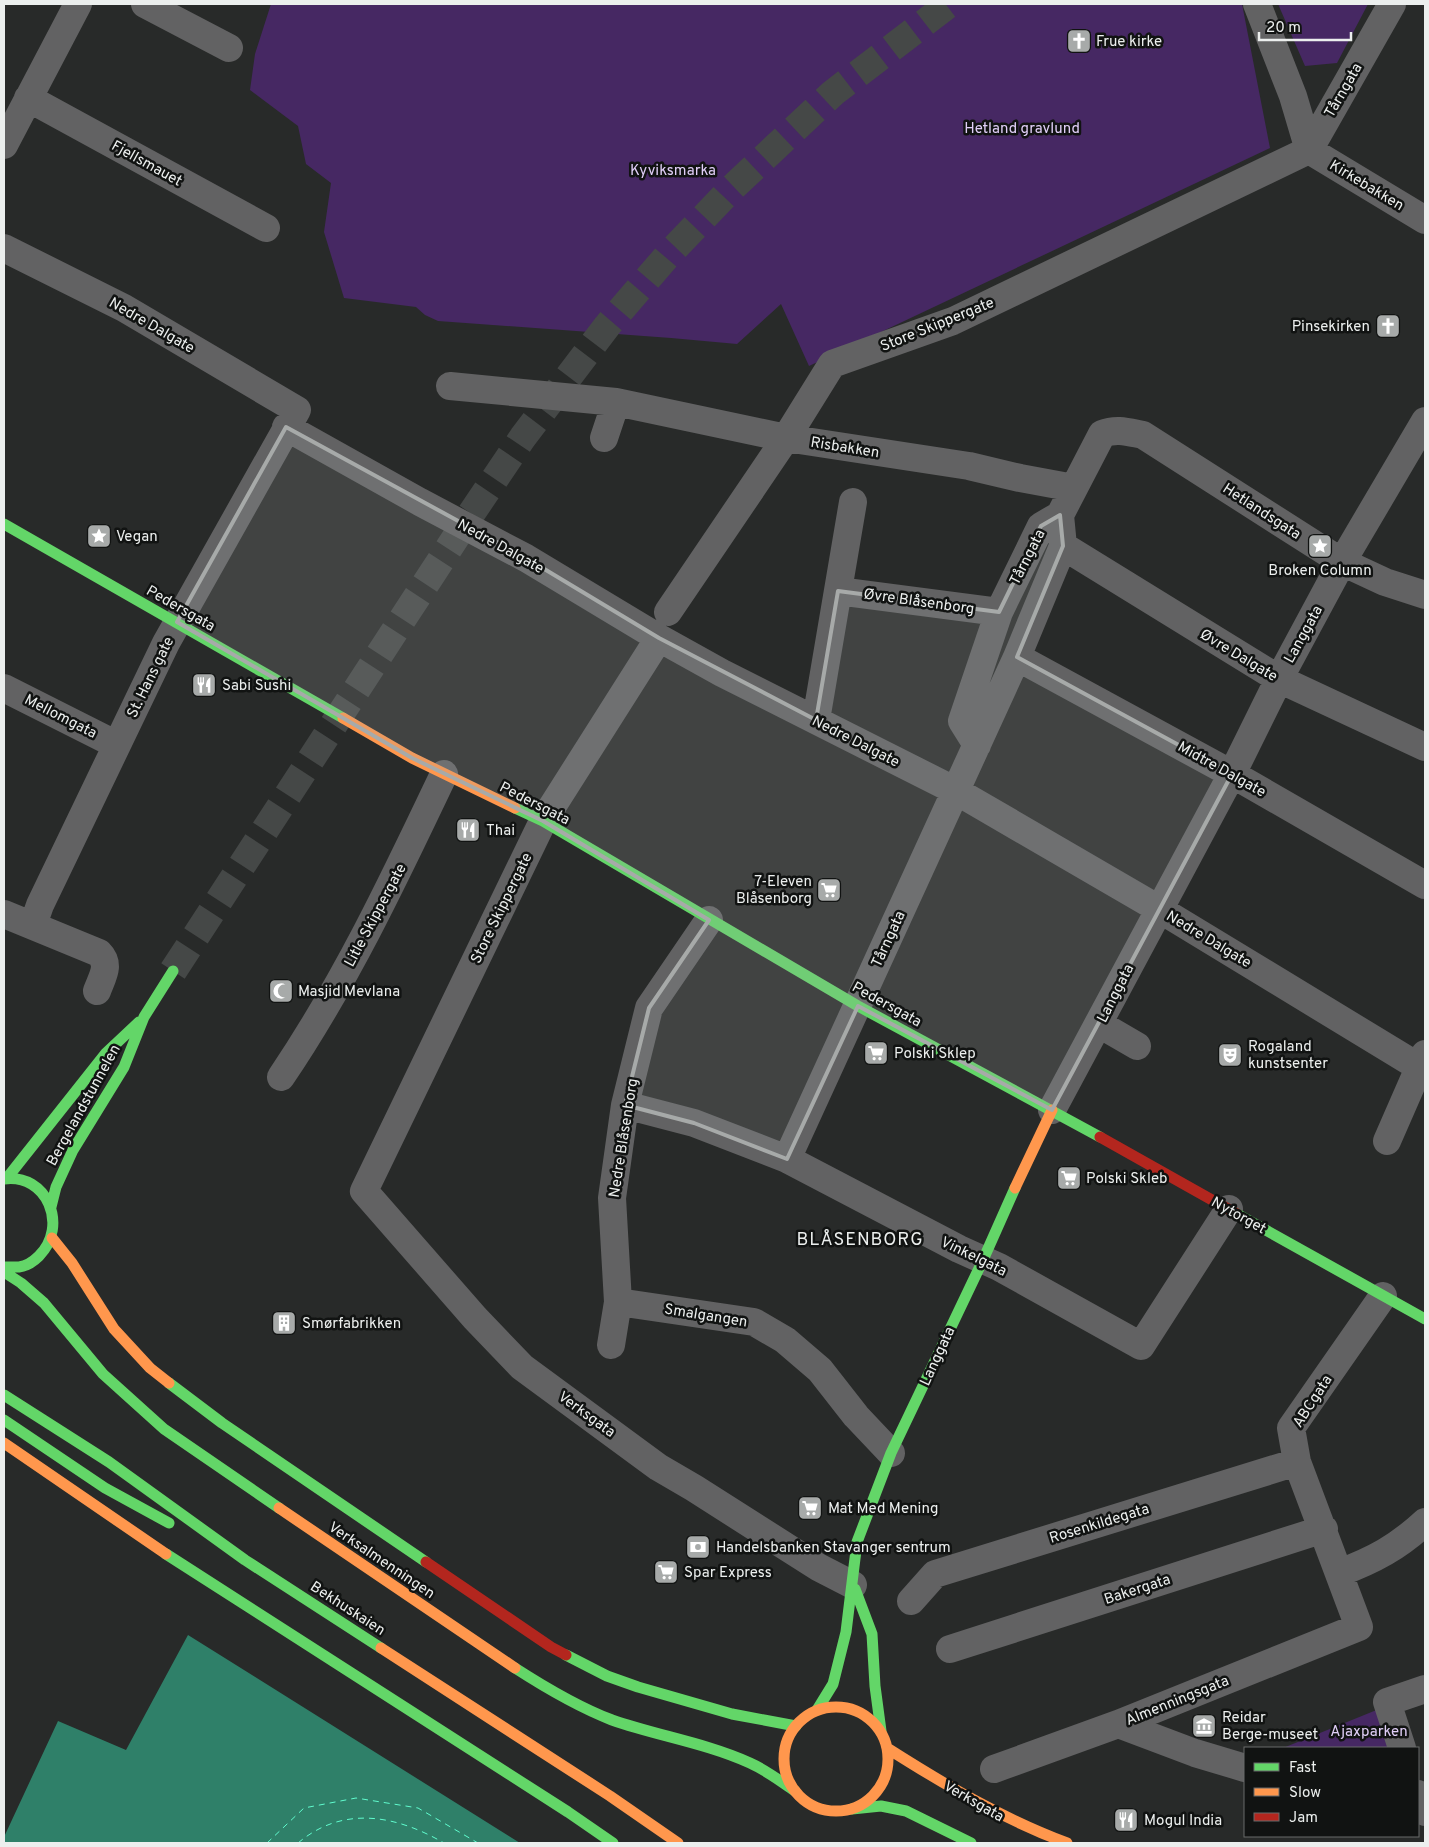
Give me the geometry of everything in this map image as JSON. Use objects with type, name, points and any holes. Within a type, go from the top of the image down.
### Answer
[{"type":"main road","name":"Pedersgata","points":[[4,524],[412,758],[542,821],[858,1006],[1052,1110]]},
{"type":"main road","name":"Bergelandstunnelen","points":[[52,1238],[54,1223],[52,1207],[56,1187],[74,1150],[124,1067],[144,1017],[173,971]]},
{"type":"main road","name":"Bergelandstunnelen","points":[[6,1179],[106,1052],[144,1017]]},
{"type":"main road","name":"Nytorget","points":[[1052,1110],[1425,1319]]},
{"type":"main road","name":"Langgata","points":[[817,1710],[833,1684],[846,1632],[857,1542],[892,1454],[1052,1110]]},
{"type":"main road","points":[[6,1179],[22,1180],[36,1187],[47,1198],[52,1207]]},
{"type":"main road","points":[[4,1267],[25,1266],[33,1262],[44,1252],[52,1238]]},
{"type":"main road","name":"Verksalmenningen","points":[[52,1238],[72,1263],[114,1329],[150,1368],[222,1423],[551,1647],[606,1676],[638,1687],[732,1714],[796,1726]]},
{"type":"main road","name":"Verksalmenningen","points":[[4,1272],[44,1303],[103,1374],[164,1429],[507,1663],[572,1703],[611,1719],[654,1733],[724,1752],[751,1764],[795,1791]]},
{"type":"main road","name":"Bekhuskaien","points":[[4,1395],[109,1462],[245,1560],[610,1796],[678,1843]]},
{"type":"main road","points":[[4,1420],[68,1464],[148,1512],[245,1560]]},
{"type":"main road","points":[[4,1443],[166,1554],[613,1843]]},
{"type":"main road","name":"Langgata","points":[[853,1585],[872,1634],[875,1686],[881,1731]]},
{"type":"main road","points":[[852,1809],[871,1798],[882,1784],[888,1766],[887,1748],[881,1731],[866,1716],[850,1708],[835,1706],[817,1710],[796,1726],[786,1742],[784,1758],[787,1775],[795,1791],[816,1807],[834,1811],[881,1806],[906,1811],[971,1843]]},
{"type":"main road","name":"Verksgata","points":[[887,1748],[983,1807],[1022,1826],[1067,1843]]},
{"type":"street","points":[[4,145],[78,4]]},
{"type":"street","points":[[145,4],[229,48]]},
{"type":"street","points":[[1257,4],[1293,96],[1309,150]]},
{"type":"street","name":"Tårngata","points":[[1309,150],[1392,4]]},
{"type":"street","name":"Fjellsmauet","points":[[28,98],[266,228]]},
{"type":"street","name":"Kirkebakken","points":[[1309,150],[1425,220]]},
{"type":"street","name":"Store Skippergate","points":[[668,612],[786,438],[832,364],[953,320],[1309,150]]},
{"type":"street","name":"Nedre Dalgate","points":[[4,248],[124,308],[420,502],[526,558],[659,638],[722,673],[956,792],[1422,1061]]},
{"type":"street","name":"Risbakken","points":[[450,386],[616,402],[786,438],[969,466],[1074,488]]},
{"type":"street","points":[[604,438],[616,402]]},
{"type":"street","name":"St. Hans gate","points":[[33,925],[40,905],[177,622],[291,418]]},
{"type":"street","name":"Langgata","points":[[1052,1110],[1232,774],[1278,679],[1342,562],[1425,421]]},
{"type":"street","name":"Hetlandsgata","points":[[1102,434],[1112,430],[1121,430],[1143,436],[1342,562],[1385,582],[1425,595]]},
{"type":"street","name":"Tårngata","points":[[977,745],[962,721],[999,612],[1041,526],[1060,515],[1102,434]]},
{"type":"street","points":[[816,720],[853,502]]},
{"type":"street","name":"Tårngata","points":[[787,1160],[1017,657],[1063,546],[1060,515]]},
{"type":"street","name":"Øvre Dalgate","points":[[1063,546],[1278,679],[1425,747]]},
{"type":"street","name":"Øvre Blåsenborg","points":[[838,590],[999,612]]},
{"type":"street","name":"Store Skippergate","points":[[364,1191],[542,821],[659,638]]},
{"type":"street","name":"Midtre Dalgate","points":[[1017,657],[1232,774],[1425,885]]},
{"type":"street","name":"Mellomgata","points":[[4,688],[117,745]]},
{"type":"street","name":"Litle Skippergate","points":[[282,1077],[320,1017],[390,890],[444,774]]},
{"type":"street","points":[[4,914],[99,953],[104,958],[106,965],[97,991]]},
{"type":"street","name":"Nedre Blåsenborg","points":[[612,1345],[618,1302],[612,1198],[625,1105],[649,1008],[709,920]]},
{"type":"street","points":[[1099,1024],[1137,1046]]},
{"type":"street","points":[[1387,1141],[1422,1061]]},
{"type":"street","name":"Vinkelgata","points":[[625,1105],[694,1123],[787,1160],[983,1260],[1141,1346],[1229,1209]]},
{"type":"street","name":"Verksgata","points":[[364,1191],[475,1318],[522,1367],[658,1467],[818,1567],[853,1585]]},
{"type":"street","name":"ABCgata","points":[[1359,1627],[1324,1529],[1297,1462],[1291,1428],[1383,1296]]},
{"type":"street","name":"Smalgangen","points":[[618,1302],[754,1322],[785,1340],[820,1370],[856,1416],[892,1454]]},
{"type":"street","name":"Rosenkildegata","points":[[911,1601],[935,1574],[1297,1462]]},
{"type":"street","points":[[1339,1573],[1372,1561],[1411,1536],[1425,1522]]},
{"type":"street","name":"Bakergata","points":[[950,1649],[1324,1529]]},
{"type":"street","name":"Almenningsgata","points":[[994,1769],[1118,1724],[1359,1627]]},
{"type":"street","points":[[1402,1747],[1388,1702],[1425,1690]]},
{"type":"street","points":[[1118,1724],[1195,1753],[1244,1768]]},
{"type":"street","points":[[1419,1797],[1425,1812]]},
{"type":"highlighted area","points":[[286,427],[526,558],[659,638],[816,720],[838,591],[999,612],[1041,526],[1060,515],[1063,546],[1017,657],[1232,774],[1052,1110],[858,1006],[787,1159],[694,1123],[625,1105],[649,1008],[709,920],[543,821],[412,758],[177,622]]},
{"type":"green space","name":"Kyviksmarka","points":[[271,4],[1242,4],[1270,148],[809,366],[781,304],[737,344],[438,321],[425,315],[416,307],[344,298],[324,232],[331,183],[306,164],[298,126],[250,90],[255,54]]},
{"type":"green space","points":[[1278,4],[1368,4],[1337,63],[1305,66]]},
{"type":"green space","name":"Ajaxparken","points":[[1379,1709],[1394,1747],[1285,1747]]},
{"type":"shaded area","points":[[188,1635],[520,1843],[4,1843],[4,1837],[58,1721],[126,1750]]},
{"type":"ferry route","points":[[267,1843],[304,1808],[356,1798],[418,1808],[478,1843]]},
{"type":"ferry route","points":[[298,1843],[315,1831],[333,1823],[351,1819],[370,1818],[407,1826],[426,1833],[444,1843]]},
{"type":"tunnel","points":[[173,971],[471,514],[523,437],[607,326],[668,255],[731,189],[833,93],[949,4]]},
{"type":"traffic: fast","points":[[4,524],[343,718]]},
{"type":"traffic: fast","points":[[515,808],[543,821],[858,1006],[1100,1137]]},
{"type":"traffic: fast","points":[[51,1207],[56,1187],[73,1150],[124,1067],[144,1017],[173,971]]},
{"type":"traffic: fast","points":[[7,1178],[106,1053],[139,1022]]},
{"type":"traffic: fast","points":[[4,1179],[19,1179],[32,1184],[42,1193],[49,1204],[52,1217],[52,1230],[48,1244],[39,1256],[25,1266],[4,1267]]},
{"type":"traffic: fast","points":[[817,1710],[833,1684],[846,1632],[857,1542],[891,1453],[983,1260],[1015,1188]]},
{"type":"traffic: fast","points":[[1237,1214],[1425,1319]]},
{"type":"traffic: fast","points":[[4,1272],[21,1283],[44,1303],[103,1374],[164,1429],[279,1508]]},
{"type":"traffic: fast","points":[[169,1383],[222,1423],[426,1562]]},
{"type":"traffic: fast","points":[[4,1395],[109,1462],[245,1560],[381,1648]]},
{"type":"traffic: fast","points":[[4,1420],[105,1488],[169,1523]]},
{"type":"traffic: fast","points":[[166,1554],[568,1812],[613,1843]]},
{"type":"traffic: fast","points":[[855,1589],[872,1634],[875,1686],[881,1731]]},
{"type":"traffic: fast","points":[[566,1655],[607,1676],[638,1687],[732,1714],[796,1726]]},
{"type":"traffic: fast","points":[[515,1668],[562,1697],[599,1715],[629,1726],[733,1756],[762,1769],[795,1791]]},
{"type":"traffic: fast","points":[[852,1809],[881,1806],[906,1811],[971,1843]]},
{"type":"traffic: slow","points":[[343,718],[412,758],[515,808]]},
{"type":"traffic: slow","points":[[1015,1188],[1052,1110]]},
{"type":"traffic: slow","points":[[52,1238],[72,1263],[114,1329],[150,1368],[169,1383]]},
{"type":"traffic: slow","points":[[4,1443],[166,1554]]},
{"type":"traffic: slow","points":[[279,1508],[515,1668]]},
{"type":"traffic: slow","points":[[381,1648],[610,1796],[678,1843]]},
{"type":"traffic: slow","points":[[836,1707],[856,1711],[873,1722],[884,1739],[888,1759],[884,1779],[873,1796],[856,1807],[836,1811],[816,1807],[799,1796],[788,1779],[784,1759],[788,1739],[799,1722],[816,1711],[836,1707]]},
{"type":"traffic: slow","points":[[887,1748],[997,1812],[1067,1843]]},
{"type":"traffic: jam","points":[[1100,1137],[1237,1214]]},
{"type":"traffic: jam","points":[[426,1562],[551,1647],[566,1655]]},
{"type":"place","name":"Frue kirke","points":[[1079,41]]},
{"type":"place","name":"Pinsekirken","points":[[1388,326]]},
{"type":"place","name":"Vegan","points":[[99,536]]},
{"type":"place","name":"Broken Column","points":[[1320,546]]},
{"type":"place","name":"Sabi Sushi","points":[[204,685]]},
{"type":"place","name":"Thai","points":[[468,830]]},
{"type":"place","name":"7-Eleven Blåsenborg","points":[[829,890]]},
{"type":"place","name":"Masjid Mevlana","points":[[281,991]]},
{"type":"place","name":"Polski Sklep","points":[[876,1053]]},
{"type":"place","name":"Rogaland kunstsenter","points":[[1230,1055]]},
{"type":"place","name":"Polski Skleb","points":[[1069,1178]]},
{"type":"place","name":"Smørfabrikken","points":[[284,1323]]},
{"type":"place","name":"Mat Med Mening","points":[[810,1508]]},
{"type":"place","name":"Handelsbanken Stavanger sentrum","points":[[698,1547]]},
{"type":"place","name":"Spar Express","points":[[666,1572]]},
{"type":"place","name":"Reidar Berge-museet","points":[[1204,1726]]},
{"type":"place","name":"Mogul India","points":[[1126,1820]]},
{"type":"district","name":"BLÅSENBORG","points":[[860,1239]]},
{"type":"park label","name":"Hetland gravlund","points":[[1022,128]]}]
